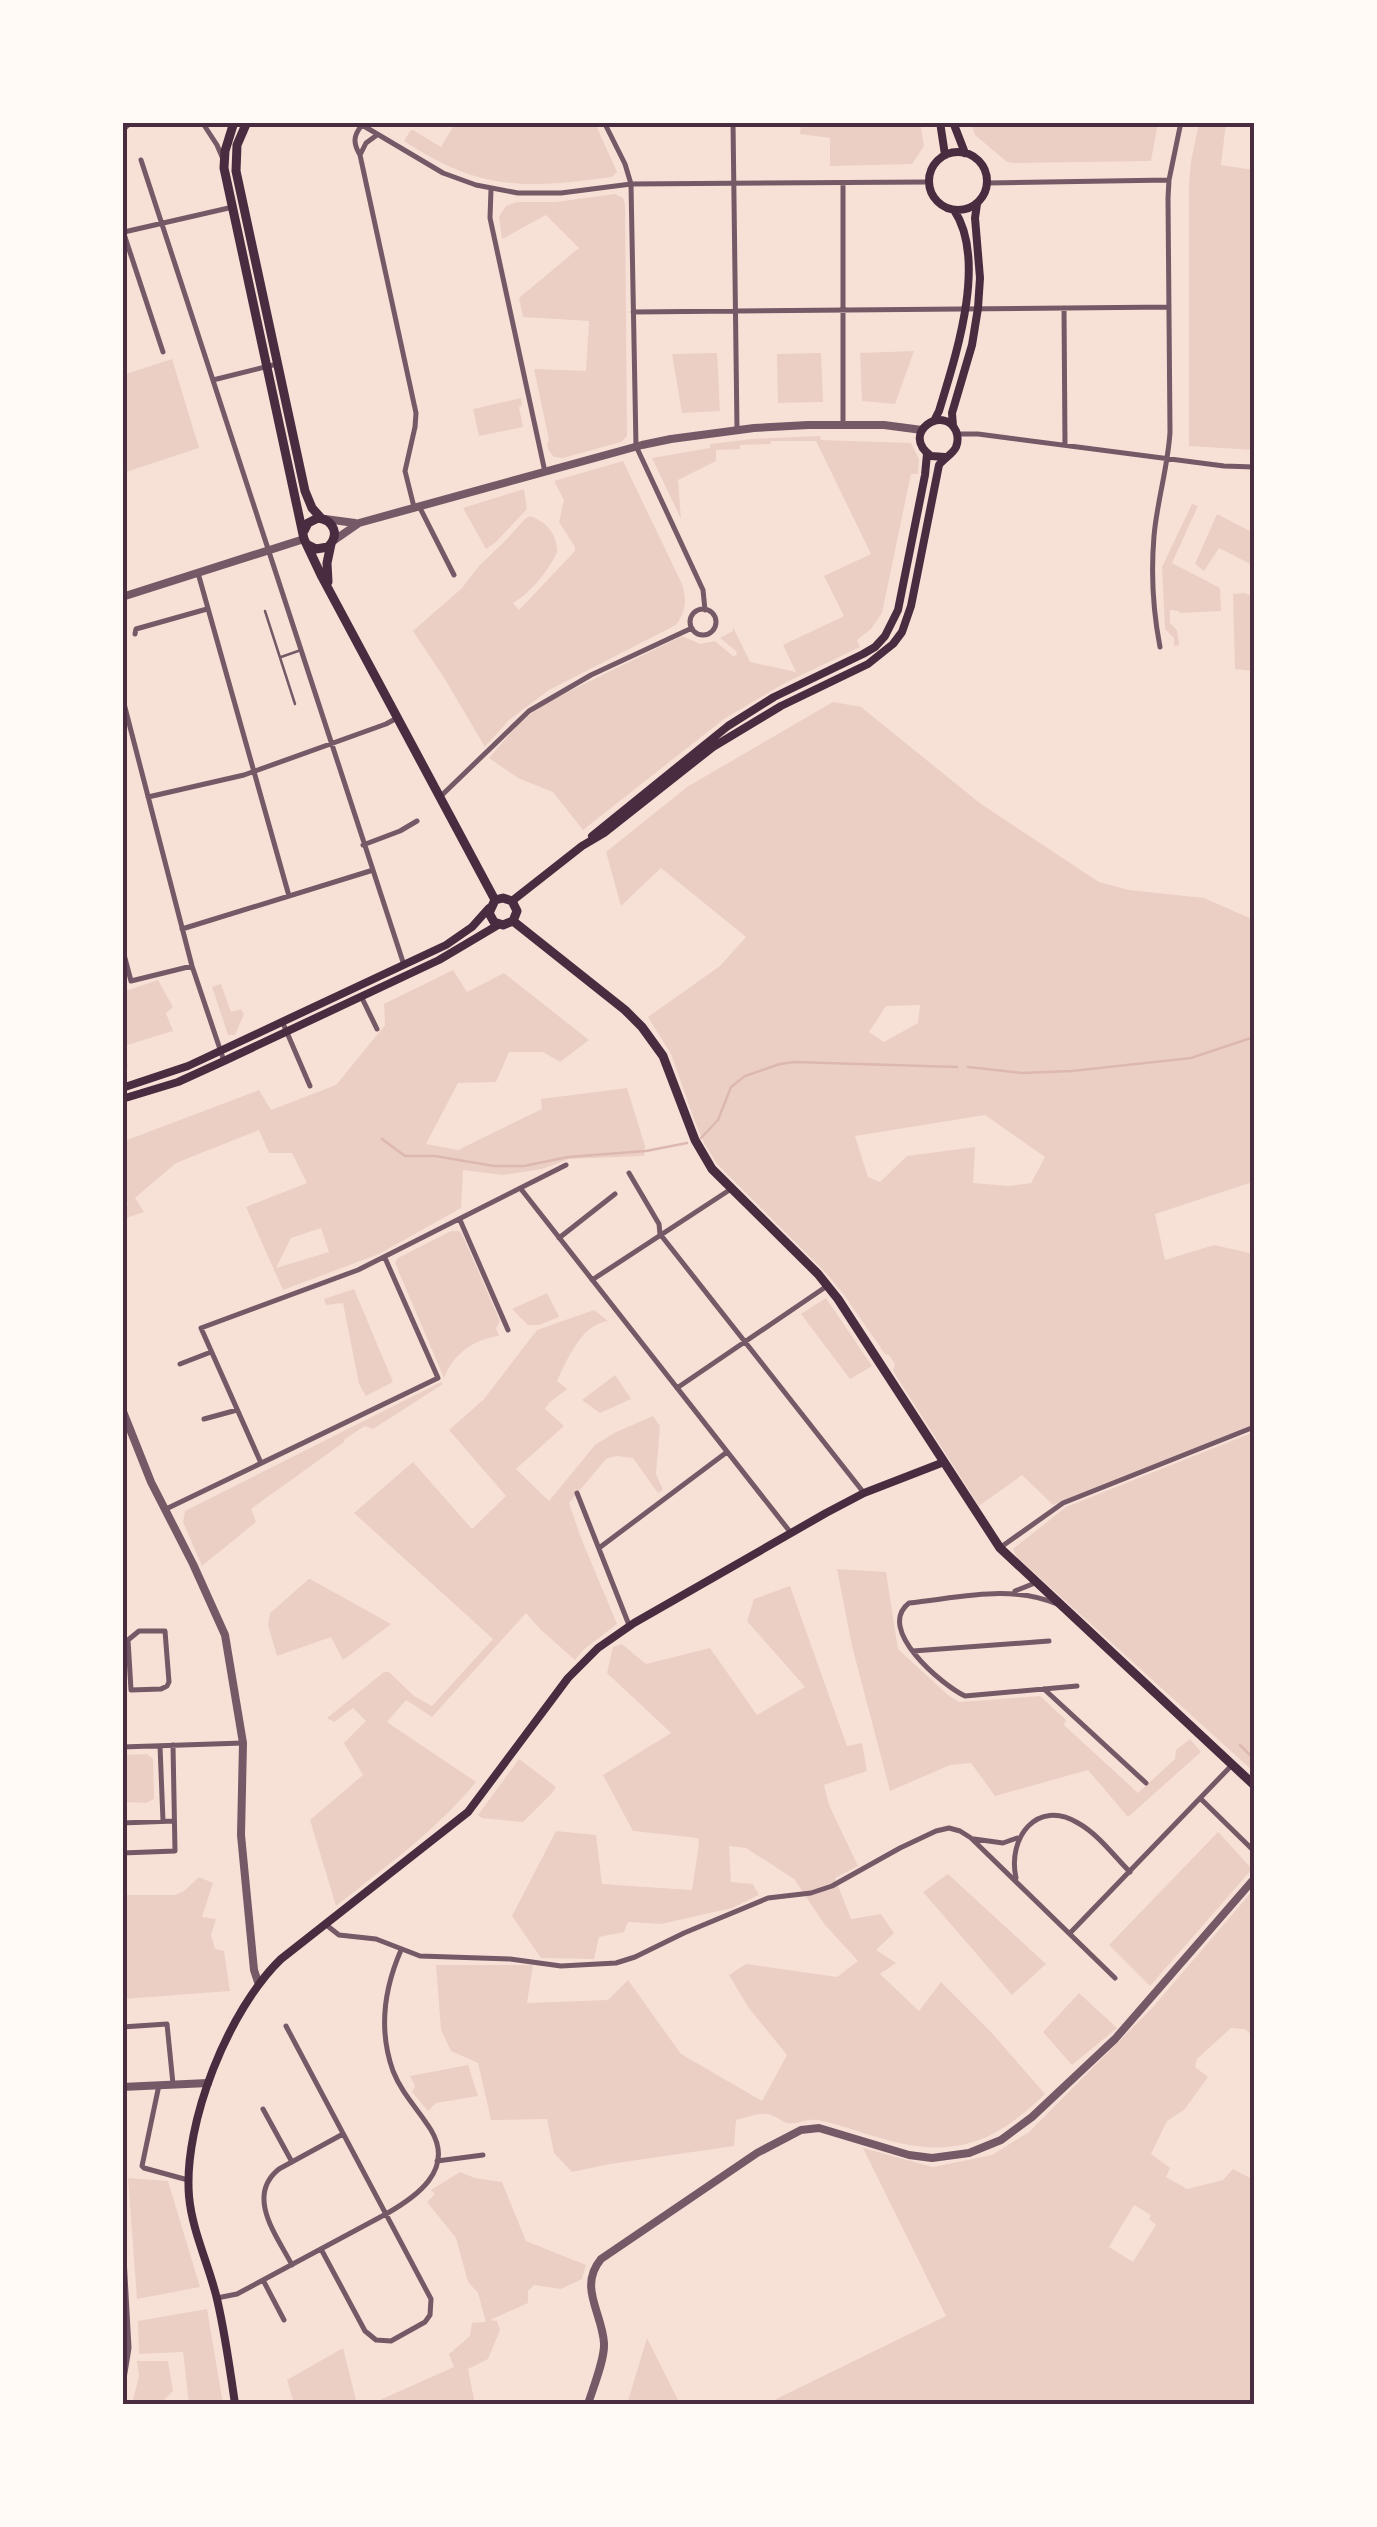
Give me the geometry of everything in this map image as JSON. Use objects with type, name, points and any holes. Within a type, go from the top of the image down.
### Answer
[{"type":"main road","points":[[234,122],[227,139],[229,162],[273,365],[305,491],[312,508],[334,528],[327,570],[332,594]]},
{"type":"main road","points":[[229,162],[246,122]]},
{"type":"main road","points":[[940,122],[945,155]]},
{"type":"main road","points":[[953,122],[965,152]]},
{"type":"main road","points":[[965,152],[984,167],[988,183],[977,204],[954,210],[939,204],[929,182],[933,166],[945,155],[965,152]]},
{"type":"main road","points":[[582,846],[713,747],[781,706],[868,664],[894,644],[907,620],[936,476],[940,464],[956,447],[952,412],[972,345],[978,308],[977,204]]},
{"type":"main road","points":[[946,457],[927,454],[920,443],[922,430],[939,412],[966,309],[966,250],[962,225],[954,210]]},
{"type":"main road","points":[[273,365],[305,538],[492,904],[490,918],[498,925]]},
{"type":"main road","points":[[934,420],[944,420],[955,430]]},
{"type":"main road","points":[[512,901],[728,726],[774,697],[875,647],[898,610],[927,454]]},
{"type":"main road","points":[[305,538],[311,520],[323,519]]},
{"type":"main road","points":[[305,538],[316,549],[332,542]]},
{"type":"main road","points":[[122,1088],[220,1051],[457,938],[492,904],[504,898],[512,901],[517,911],[508,924],[484,931],[456,952],[362,997],[178,1082],[122,1099]]},
{"type":"main road","points":[[513,921],[642,1027],[663,1056],[712,1169],[827,1286],[1000,1548],[1254,1785]]},
{"type":"main road","points":[[235,2404],[217,2298],[193,2216],[189,2180],[208,2083],[223,2044],[258,1982],[281,1959],[468,1812],[568,1678],[598,1648],[629,1626],[864,1492],[944,1462]]},
{"type":"street","points":[[122,130],[132,122]]},
{"type":"street","points":[[202,122],[229,162]]},
{"type":"street","points":[[604,122],[631,184],[636,446],[703,590],[705,610],[715,618],[714,630],[702,635],[692,628]]},
{"type":"street","points":[[732,122],[737,430]]},
{"type":"street","points":[[1160,648],[1155,622],[1154,534],[1168,459],[1169,180],[1181,122]]},
{"type":"street","points":[[454,576],[417,507],[405,470],[416,413],[354,141],[359,124],[443,173],[491,189],[538,194],[631,184],[929,182]]},
{"type":"street","points":[[360,155],[377,135]]},
{"type":"street","points":[[141,160],[408,975]]},
{"type":"street","points":[[988,183],[1169,180]]},
{"type":"street","points":[[843,182],[843,424]]},
{"type":"street","points":[[491,189],[490,218],[545,472]]},
{"type":"street","points":[[163,352],[123,230],[238,206]]},
{"type":"street","points":[[633,312],[1169,307]]},
{"type":"street","points":[[1064,308],[1064,444]]},
{"type":"street","points":[[213,380],[273,365]]},
{"type":"street","points":[[323,519],[359,523],[636,446],[737,430],[843,424],[922,430]]},
{"type":"street","points":[[955,430],[1254,467]]},
{"type":"street","points":[[332,542],[359,523]]},
{"type":"street","points":[[122,597],[305,538]]},
{"type":"street","points":[[198,573],[289,896]]},
{"type":"street","points":[[134,634],[136,630],[207,608]]},
{"type":"street","points":[[692,628],[692,616],[705,610]]},
{"type":"street","points":[[440,800],[529,711],[591,675],[692,628]]},
{"type":"street","points":[[122,696],[192,966],[224,1062]]},
{"type":"street","points":[[148,797],[253,772],[397,718]]},
{"type":"street","points":[[363,845],[416,821]]},
{"type":"street","points":[[182,929],[372,870]]},
{"type":"street","points":[[122,947],[131,981],[192,966]]},
{"type":"street","points":[[356,986],[377,1030]]},
{"type":"street","points":[[282,1021],[310,1086]]},
{"type":"street","points":[[261,1463],[200,1328],[385,1258],[566,1165]]},
{"type":"street","points":[[629,1173],[659,1224],[660,1234],[864,1492]]},
{"type":"street","points":[[521,1189],[790,1533]]},
{"type":"street","points":[[592,1280],[730,1189]]},
{"type":"street","points":[[559,1238],[615,1194]]},
{"type":"street","points":[[460,1220],[508,1330]]},
{"type":"street","points":[[164,1510],[438,1378],[385,1258]]},
{"type":"street","points":[[677,1388],[827,1286]]},
{"type":"street","points":[[180,1364],[212,1352]]},
{"type":"street","points":[[122,1409],[150,1482],[225,1635],[243,1743],[241,1835],[258,1982]]},
{"type":"street","points":[[204,1419],[237,1410]]},
{"type":"street","points":[[1000,1548],[1063,1503],[1254,1427]]},
{"type":"street","points":[[598,1548],[727,1452]]},
{"type":"street","points":[[577,1493],[629,1626]]},
{"type":"street","points":[[1010,1593],[1035,1582]]},
{"type":"street","points":[[1060,1606],[1036,1596],[1010,1593],[909,1603],[900,1617],[901,1633],[904,1642],[939,1678],[965,1696],[1077,1686]]},
{"type":"street","points":[[122,1691],[168,1686],[165,1631],[139,1632],[125,1640],[131,1690]]},
{"type":"street","points":[[913,1651],[1049,1640]]},
{"type":"street","points":[[1044,1689],[1146,1783]]},
{"type":"street","points":[[122,1747],[243,1743]]},
{"type":"street","points":[[160,1746],[163,1821]]},
{"type":"street","points":[[122,1853],[176,1851],[173,1746]]},
{"type":"street","points":[[1071,1933],[1232,1765]]},
{"type":"street","points":[[1201,1799],[1254,1851]]},
{"type":"street","points":[[1017,1880],[1013,1856],[1018,1838],[1029,1825],[1049,1817],[1066,1818],[1082,1825],[1130,1872]]},
{"type":"street","points":[[122,1822],[174,1821]]},
{"type":"street","points":[[325,1924],[338,1935],[376,1939],[420,1956],[510,1959],[561,1966],[624,1962],[768,1898],[811,1893],[832,1886],[900,1848],[949,1828],[971,1838],[1115,1978]]},
{"type":"street","points":[[971,1838],[1004,1843],[1018,1838]]},
{"type":"street","points":[[588,2404],[604,2347],[590,2289],[598,2263],[748,2159],[801,2130],[819,2128],[909,2155],[932,2158],[969,2153],[1001,2140],[1032,2117],[1115,2040],[1254,1879]]},
{"type":"street","points":[[217,2298],[236,2294],[386,2214],[410,2200],[432,2176],[438,2150],[432,2132],[398,2084],[386,2047],[384,2004],[401,1950]]},
{"type":"street","points":[[122,2028],[167,2024],[173,2084]]},
{"type":"street","points":[[286,2026],[431,2299],[425,2322],[391,2341],[376,2340],[365,2331],[321,2249]]},
{"type":"street","points":[[123,2088],[208,2083]]},
{"type":"street","points":[[159,2085],[142,2166],[189,2180]]},
{"type":"street","points":[[262,2109],[292,2162]]},
{"type":"street","points":[[292,2265],[266,2214],[264,2190],[272,2175],[343,2134]]},
{"type":"street","points":[[438,2160],[483,2156]]},
{"type":"street","points":[[122,2221],[129,2348],[122,2391]]},
{"type":"street","points":[[263,2280],[284,2320]]},
{"type":"lane","points":[[265,611],[294,704]]},
{"type":"lane","points":[[280,657],[300,650]]},
{"type":"shaded area","points":[[456,122],[595,123],[617,172],[612,177],[553,183],[504,182],[456,169],[404,141],[413,130],[441,147]]},
{"type":"shaded area","points":[[920,122],[924,146],[912,164],[830,166],[830,138],[800,134],[801,123]]},
{"type":"shaded area","points":[[971,122],[1158,123],[1151,161],[1012,163],[975,135]]},
{"type":"shaded area","points":[[1199,123],[1226,123],[1221,165],[1254,170],[1254,450],[1189,446],[1189,184]]},
{"type":"shaded area","points":[[615,194],[625,204],[627,436],[621,442],[554,457],[547,444],[534,369],[586,371],[589,321],[523,317],[519,298],[579,248],[546,215],[502,239],[499,217],[506,206],[517,202],[556,202]]},
{"type":"shaded area","points":[[914,351],[895,404],[862,401],[860,353]]},
{"type":"shaded area","points":[[717,353],[720,411],[682,413],[672,354]]},
{"type":"shaded area","points":[[821,353],[823,402],[778,403],[777,354]]},
{"type":"shaded area","points":[[172,359],[199,448],[123,473],[123,375]]},
{"type":"shaded area","points":[[521,398],[523,427],[479,436],[473,409]]},
{"type":"shaded area","points":[[820,436],[821,440],[911,443],[919,459],[918,474],[911,474],[882,613],[857,640],[860,647],[783,684],[724,719],[583,830],[553,792],[518,778],[489,758],[521,721],[549,701],[682,636],[700,644],[715,641],[733,656],[736,651],[720,638],[733,631],[733,627],[750,662],[796,672],[783,645],[844,616],[824,576],[871,554],[816,441],[771,441],[716,450],[716,461],[678,480],[681,519],[652,458],[710,448],[710,444]]},
{"type":"shaded area","points":[[623,461],[682,584],[682,615],[676,625],[549,690],[509,720],[485,747],[413,631],[462,588],[530,516],[550,530],[557,553],[538,581],[513,603],[519,610],[575,551],[559,522],[564,500],[554,481]]},
{"type":"shaded area","points":[[524,489],[527,509],[486,549],[463,508]]},
{"type":"shaded area","points":[[1192,504],[1198,506],[1172,563],[1220,588],[1221,611],[1170,610],[1170,623],[1177,630],[1179,645],[1174,646],[1174,638],[1165,629],[1162,567]]},
{"type":"shaded area","points":[[1217,514],[1254,533],[1254,566],[1219,548],[1204,571],[1195,564]]},
{"type":"shaded area","points":[[1233,594],[1254,597],[1254,671],[1235,669]]},
{"type":"shaded area","points":[[833,702],[861,707],[981,804],[1099,882],[1129,890],[1204,898],[1254,920],[1254,1194],[1250,1183],[1155,1214],[1165,1260],[1214,1245],[1254,1254],[1254,1424],[1053,1505],[1022,1475],[979,1506],[893,1371],[895,1364],[844,1295],[717,1164],[704,1143],[671,1054],[648,1017],[720,966],[746,937],[661,868],[621,906],[606,852],[687,787]],"holes":[[[920,1005],[918,1023],[884,1042],[869,1032],[886,1006]],[[985,1115],[1045,1157],[1031,1183],[973,1183],[975,1147],[907,1156],[880,1182],[868,1177],[855,1136]]]},
{"type":"shaded area","points":[[453,970],[467,992],[504,973],[589,1040],[560,1062],[543,1052],[509,1052],[496,1082],[458,1083],[426,1144],[458,1150],[542,1109],[541,1099],[627,1088],[645,1146],[644,1156],[569,1159],[542,1169],[503,1175],[463,1170],[461,1208],[379,1254],[283,1290],[246,1207],[307,1183],[292,1153],[269,1153],[259,1130],[176,1163],[135,1198],[144,1212],[123,1219],[128,1205],[121,1164],[127,1140],[259,1090],[271,1110],[336,1085],[385,1025],[384,1004]],"holes":[[[321,1228],[329,1252],[276,1268],[291,1238]]]},
{"type":"shaded area","points":[[158,980],[173,1007],[166,1013],[173,1031],[124,1046],[128,1068],[123,1069],[123,992]]},
{"type":"shaded area","points":[[221,984],[231,1012],[241,1009],[244,1014],[235,1035],[228,1035],[212,987]]},
{"type":"shaded area","points":[[451,1231],[462,1234],[500,1321],[496,1328],[499,1336],[466,1349],[444,1378],[395,1263]]},
{"type":"shaded area","points":[[354,1289],[393,1382],[366,1396],[359,1384],[343,1303],[326,1305],[324,1299]]},
{"type":"shaded area","points":[[547,1293],[559,1317],[528,1325],[512,1309]]},
{"type":"shaded area","points":[[826,1298],[872,1366],[850,1379],[801,1314]]},
{"type":"shaded area","points":[[594,1310],[608,1321],[590,1329],[576,1344],[557,1381],[567,1389],[545,1409],[564,1426],[516,1469],[549,1501],[595,1445],[653,1416],[660,1426],[656,1474],[663,1490],[658,1493],[633,1458],[616,1456],[606,1459],[569,1503],[617,1624],[575,1660],[526,1613],[432,1717],[406,1700],[387,1722],[476,1782],[427,1832],[336,1906],[310,1820],[363,1775],[344,1743],[366,1721],[353,1708],[334,1722],[327,1718],[384,1672],[432,1706],[493,1639],[354,1513],[413,1462],[472,1529],[506,1496],[449,1430],[484,1399],[537,1330]]},
{"type":"shaded area","points":[[615,1375],[631,1399],[600,1413],[582,1400]]},
{"type":"shaded area","points":[[441,1382],[373,1429],[365,1426],[345,1439],[251,1509],[256,1522],[202,1566],[183,1522],[185,1511]]},
{"type":"shaded area","points":[[1254,1432],[1254,1772],[1016,1556],[1013,1549],[1066,1507]]},
{"type":"shaded area","points":[[837,1569],[886,1572],[898,1649],[948,1695],[959,1702],[1040,1696],[1066,1720],[1064,1725],[1138,1793],[1175,1759],[1176,1750],[1190,1739],[1201,1752],[1128,1817],[1088,1770],[995,1796],[971,1763],[950,1765],[890,1791],[852,1646]]},
{"type":"shaded area","points":[[309,1579],[391,1624],[343,1660],[331,1637],[277,1656],[268,1625],[270,1613]]},
{"type":"shaded area","points":[[790,1586],[847,1746],[862,1743],[867,1771],[824,1785],[829,1805],[858,1866],[835,1878],[851,1919],[881,1914],[894,1933],[876,1950],[896,1963],[880,1974],[919,2011],[941,1982],[1045,2094],[996,2132],[961,2145],[922,2147],[817,2120],[787,2123],[762,2114],[736,2120],[734,2146],[572,2172],[554,2153],[547,2119],[491,2120],[478,2063],[451,2051],[441,2030],[436,1965],[533,1965],[527,2003],[608,2000],[628,1980],[681,2054],[762,2101],[787,2055],[748,2007],[729,1975],[746,1964],[837,1977],[858,1961],[825,1925],[794,1879],[746,1848],[729,1846],[731,1882],[753,1884],[759,1895],[732,1908],[661,1924],[628,1922],[624,1932],[599,1937],[594,1959],[541,1958],[512,1916],[556,1831],[596,1835],[602,1884],[692,1890],[698,1838],[633,1831],[603,1775],[671,1733],[607,1673],[613,1647],[622,1644],[646,1664],[710,1648],[757,1715],[805,1687],[747,1621],[754,1599]]},
{"type":"shaded area","points":[[147,1754],[153,1759],[154,1799],[146,1803],[123,1802],[123,1755]]},
{"type":"shaded area","points":[[519,1759],[556,1787],[523,1822],[482,1818],[478,1815]]},
{"type":"shaded area","points":[[1218,1832],[1252,1869],[1150,1986],[1109,1945]]},
{"type":"shaded area","points":[[948,1874],[1046,1964],[1012,1995],[923,1892]]},
{"type":"shaded area","points":[[199,1877],[213,1883],[202,1917],[216,1919],[211,1935],[215,1949],[224,1951],[230,1991],[123,1999],[123,1895],[175,1895]]},
{"type":"shaded area","points":[[1254,1889],[1254,2037],[1245,2029],[1231,2028],[1197,2059],[1195,2067],[1208,2077],[1184,2110],[1167,2121],[1151,2154],[1170,2168],[1166,2177],[1187,2189],[1223,2180],[1233,2169],[1254,2180],[1254,2404],[766,2404],[946,2316],[863,2148],[933,2167],[992,2155],[1029,2132],[1153,2007]],"holes":[[[1134,2205],[1151,2215],[1149,2219],[1156,2225],[1133,2262],[1109,2247]]]},
{"type":"shaded area","points":[[1079,1993],[1117,2028],[1072,2065],[1043,2032]]},
{"type":"shaded area","points":[[468,2065],[478,2096],[436,2103],[428,2111],[412,2092],[415,2086],[410,2076]]},
{"type":"shaded area","points":[[460,2172],[502,2182],[526,2241],[586,2265],[582,2279],[561,2289],[534,2285],[528,2291],[528,2303],[490,2320],[497,2321],[500,2330],[488,2359],[468,2369],[475,2404],[371,2404],[454,2367],[449,2354],[470,2336],[472,2323],[486,2322],[478,2293],[468,2282],[456,2238],[427,2202],[435,2194],[431,2190]]},
{"type":"shaded area","points":[[128,2178],[168,2181],[200,2287],[137,2299]]},
{"type":"shaded area","points":[[207,2309],[223,2404],[189,2404],[183,2352],[139,2354],[138,2321]]},
{"type":"shaded area","points":[[647,2338],[680,2404],[627,2404]]},
{"type":"shaded area","points":[[343,2348],[357,2404],[294,2404],[287,2380]]},
{"type":"shaded area","points":[[137,2361],[168,2361],[173,2391],[165,2399],[166,2404],[132,2404],[139,2376]]},
{"type":"waterway","points":[[968,1067],[1022,1073],[1072,1071],[1191,1058],[1254,1037]]},
{"type":"waterway","points":[[701,1138],[718,1120],[731,1087],[745,1076],[780,1064],[957,1067]]},
{"type":"waterway","points":[[382,1139],[405,1156],[435,1156],[494,1166],[524,1166],[687,1143]]},
{"type":"waterway","points":[[1240,1745],[1254,1759]]}]
